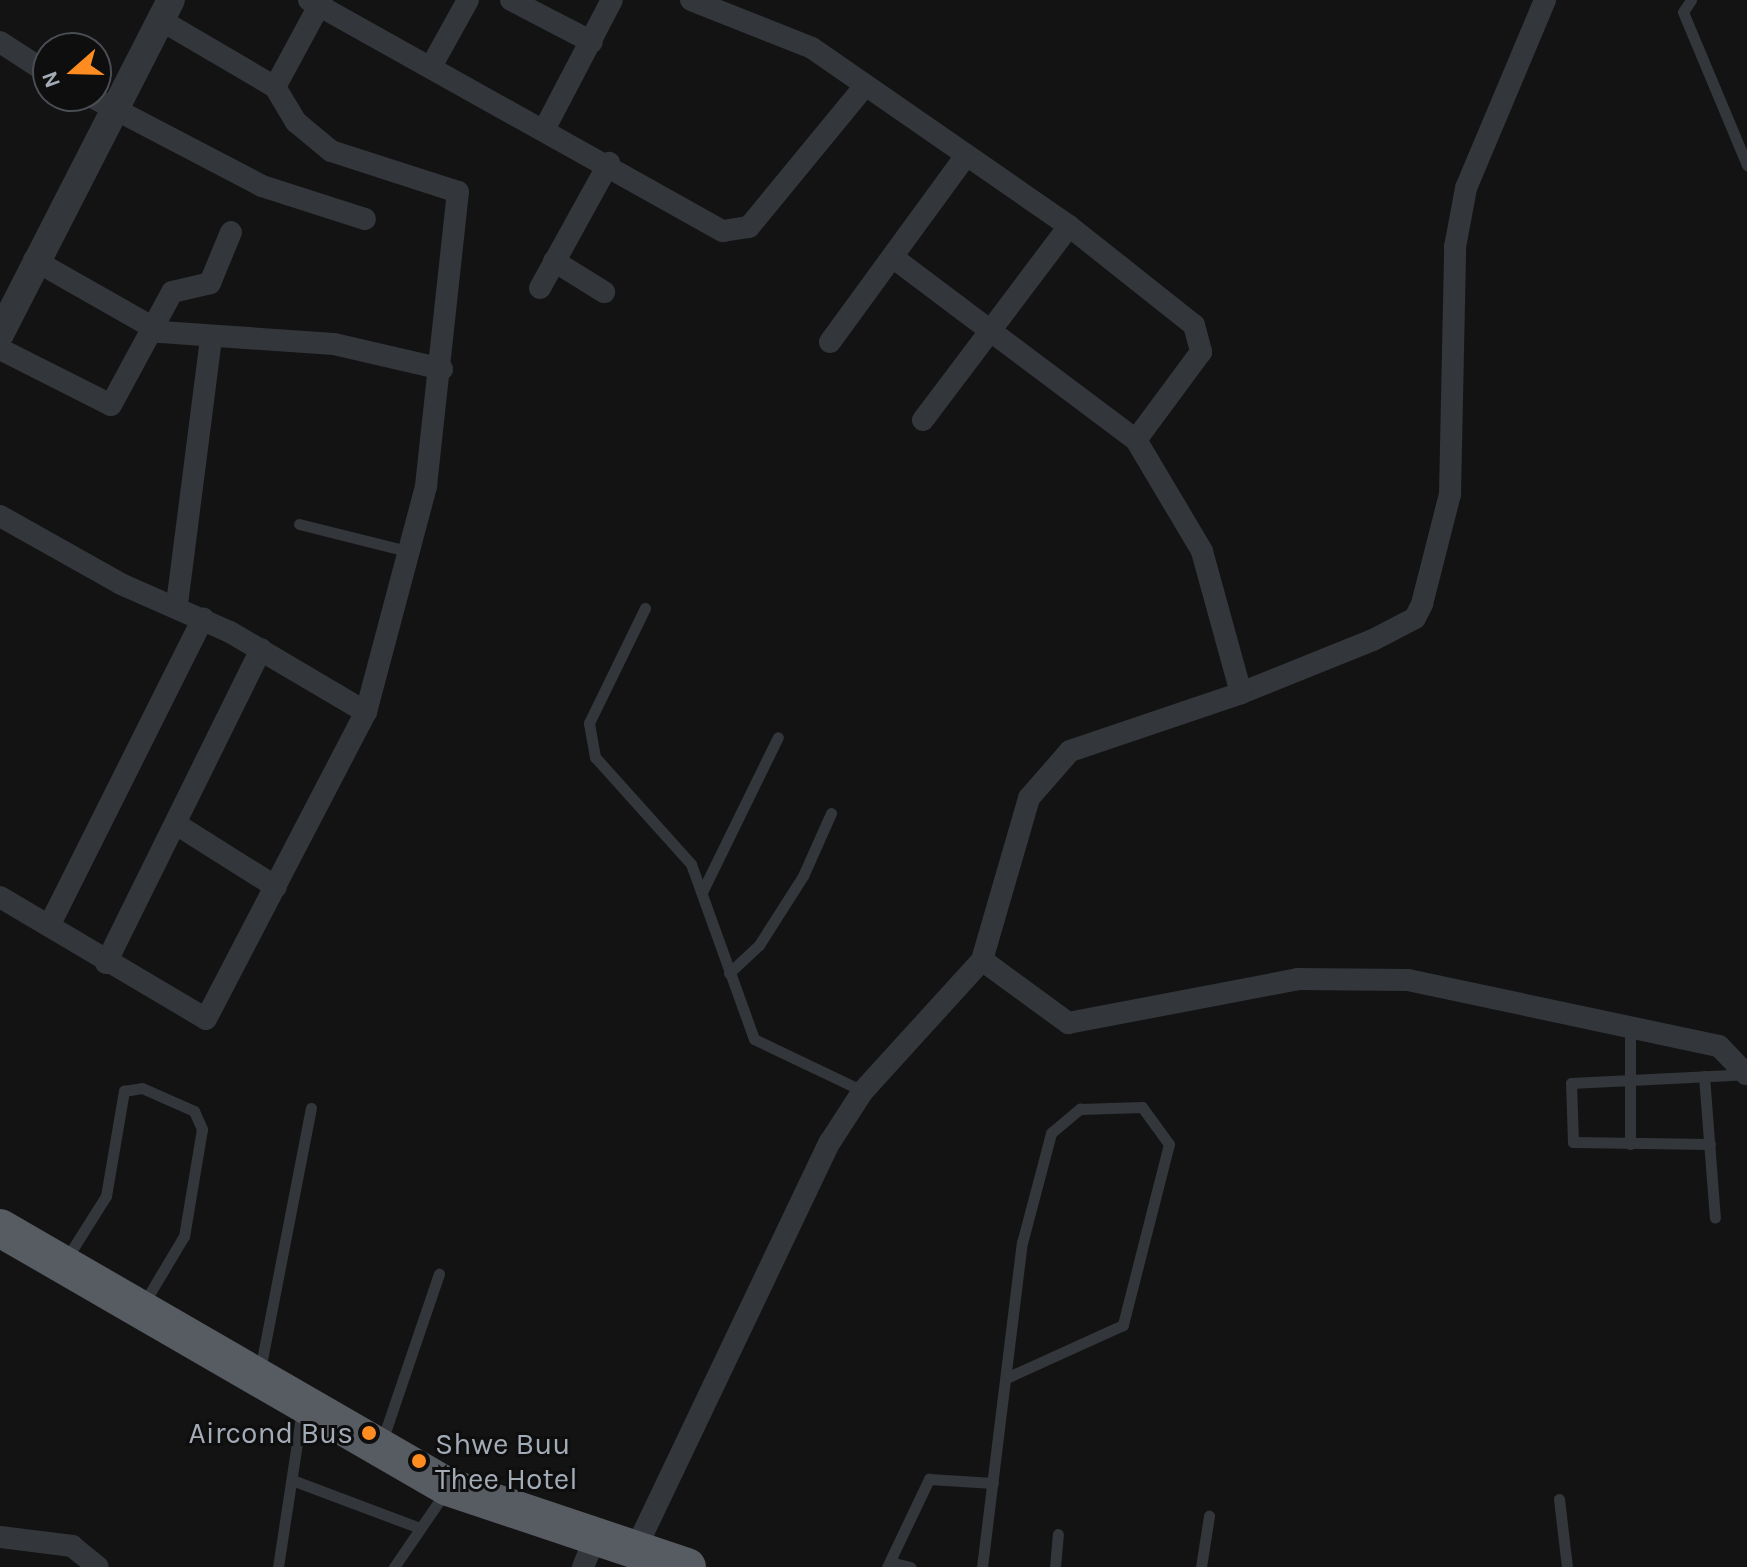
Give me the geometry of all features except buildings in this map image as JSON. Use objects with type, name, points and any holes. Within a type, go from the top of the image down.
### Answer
[{"type":"highway","points":[[0,1228],[65,1262],[303,1406],[448,1487],[590,1551],[636,1548],[687,1567]]},
{"type":"street","points":[[432,65],[468,0]]},
{"type":"street","points":[[511,0],[592,42]]},
{"type":"street","points":[[545,128],[612,0]]},
{"type":"street","points":[[691,0],[812,48],[965,157],[1069,226],[1203,338],[1136,440]]},
{"type":"street","points":[[636,1548],[830,1142],[863,1091],[982,960],[1029,798],[1070,751],[1241,693],[1373,640],[1415,618],[1422,604],[1450,494],[1455,247],[1466,188],[1545,0]]},
{"type":"street","points":[[275,87],[317,2],[736,232],[864,87]]},
{"type":"street","points":[[0,334],[34,260],[116,110],[166,10],[275,87],[296,122],[331,151],[458,192],[442,369],[411,552],[366,712],[206,1019],[106,963],[49,926],[2,902]]},
{"type":"street","points":[[0,42],[32,63]]},
{"type":"street","points":[[112,108],[262,186],[365,219]]},
{"type":"street","points":[[830,342],[965,157]]},
{"type":"street","points":[[540,288],[609,163]]},
{"type":"street","points":[[923,420],[1069,226]]},
{"type":"street","points":[[0,349],[111,405],[148,327],[176,289],[210,283],[231,232]]},
{"type":"street","points":[[894,258],[1136,440],[1202,551],[1241,693]]},
{"type":"street","points":[[34,260],[148,327],[211,338],[334,344],[442,369]]},
{"type":"street","points":[[554,261],[604,292]]},
{"type":"street","points":[[177,604],[211,338]]},
{"type":"street","points":[[0,516],[121,584],[177,604],[261,649],[366,712]]},
{"type":"street","points":[[49,926],[203,618]]},
{"type":"street","points":[[106,963],[261,649]]},
{"type":"street","points":[[176,824],[276,887]]},
{"type":"street","points":[[982,960],[1068,1023],[1298,979],[1408,980],[1719,1046],[1746,1074]]},
{"type":"street","points":[[0,1537],[72,1546],[98,1567]]},
{"type":"lane","points":[[1691,0],[1683,12],[1747,165]]},
{"type":"lane","points":[[299,524],[411,552]]},
{"type":"lane","points":[[645,608],[589,723],[591,747],[602,772],[691,864],[703,890],[745,1026],[762,1047],[863,1091]]},
{"type":"lane","points":[[703,890],[778,737]]},
{"type":"lane","points":[[729,973],[759,945],[803,876],[831,813]]},
{"type":"lane","points":[[1630,1028],[1625,1079],[1630,1144]]},
{"type":"lane","points":[[1710,1144],[1573,1142],[1568,1127],[1571,1083],[1746,1074]]},
{"type":"lane","points":[[1704,1076],[1715,1218]]},
{"type":"lane","points":[[65,1262],[106,1196],[124,1091],[142,1088],[194,1111],[202,1129],[184,1236],[141,1307]]},
{"type":"lane","points":[[982,1567],[1022,1243],[1051,1133],[1080,1109],[1142,1107],[1169,1144],[1123,1325],[1006,1378]]},
{"type":"lane","points":[[258,1379],[311,1108]]},
{"type":"lane","points":[[379,1449],[439,1274]]},
{"type":"lane","points":[[278,1567],[303,1406]]},
{"type":"lane","points":[[910,1567],[888,1565],[929,1479],[993,1483]]},
{"type":"lane","points":[[292,1480],[420,1528]]},
{"type":"lane","points":[[394,1567],[448,1487]]},
{"type":"lane","points":[[1559,1499],[1567,1567]]},
{"type":"lane","points":[[1201,1567],[1209,1516]]},
{"type":"lane","points":[[1055,1567],[1058,1534]]},
{"type":"place","name":"Aircond Bus","points":[[369,1433]]},
{"type":"place","name":"Shwe Buu Thee Hotel","points":[[419,1461]]}]
